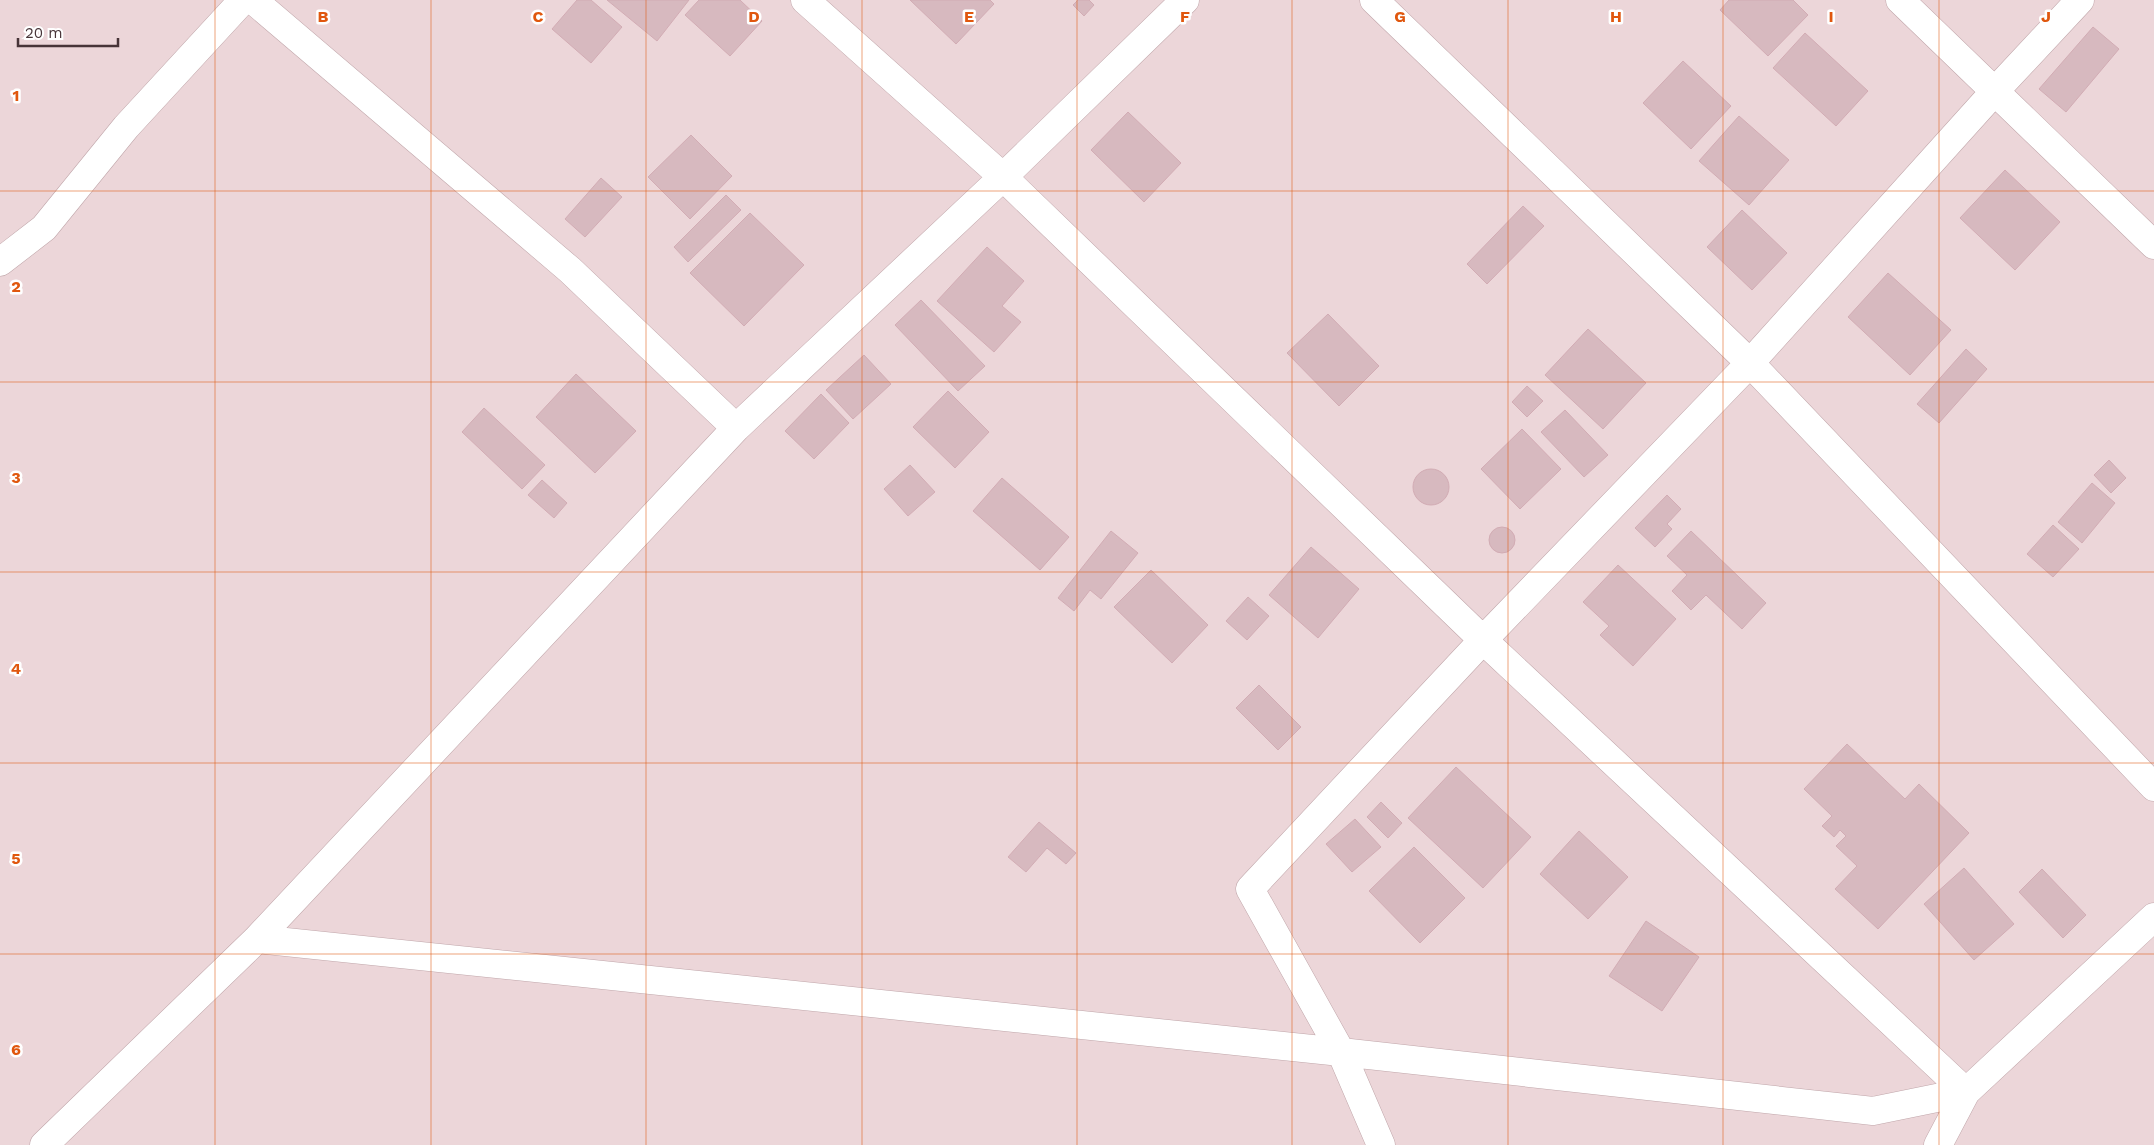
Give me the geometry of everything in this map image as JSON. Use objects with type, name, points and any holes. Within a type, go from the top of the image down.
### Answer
[{"type":"street","points":[[0,262],[44,228],[126,127],[243,0]]},
{"type":"street","points":[[253,0],[570,270],[736,428]]},
{"type":"street","points":[[805,0],[1003,177],[1482,640],[1966,1092]]},
{"type":"street","points":[[44,1145],[257,939],[736,428],[1003,177],[1185,0]]},
{"type":"street","points":[[1374,0],[1750,363],[2154,787]]},
{"type":"street","points":[[1900,0],[2154,245]]},
{"type":"street","points":[[1381,1145],[1341,1052],[1250,889],[1482,640],[1750,363],[1995,91],[2080,0]]},
{"type":"street","points":[[1938,1145],[1966,1092],[2154,918]]},
{"type":"street","points":[[257,939],[1341,1052],[1872,1111],[1966,1092]]},
{"type":"shaded area","points":[[0,0],[2154,0],[2154,1145],[0,1145]]},
{"type":"building","points":[[577,0],[591,0],[622,27],[591,63],[552,29]]},
{"type":"building","points":[[607,0],[689,0],[657,41]]},
{"type":"building","points":[[699,0],[740,0],[762,21],[730,56],[685,15]]},
{"type":"building","points":[[910,0],[990,0],[994,4],[956,44]]},
{"type":"building","points":[[1078,0],[1089,0],[1094,5],[1084,16],[1073,5]]},
{"type":"building","points":[[1729,0],[1793,0],[1808,15],[1768,56],[1720,10]]},
{"type":"building","points":[[2093,27],[2119,49],[2066,112],[2039,89]]},
{"type":"building","points":[[1805,33],[1868,91],[1836,126],[1773,68]]},
{"type":"building","points":[[1683,61],[1731,106],[1691,149],[1643,103]]},
{"type":"building","points":[[1128,112],[1181,163],[1144,202],[1091,150]]},
{"type":"building","points":[[1739,116],[1789,160],[1749,205],[1699,161]]},
{"type":"building","points":[[691,135],[732,176],[690,219],[648,177]]},
{"type":"building","points":[[2005,170],[2060,222],[2015,270],[1960,218]]},
{"type":"building","points":[[601,178],[622,197],[585,237],[565,219]]},
{"type":"building","points":[[726,195],[741,210],[688,262],[674,247]]},
{"type":"building","points":[[1523,206],[1544,226],[1487,284],[1467,264]]},
{"type":"building","points":[[1742,210],[1787,253],[1752,290],[1707,247]]},
{"type":"building","points":[[750,213],[804,265],[744,326],[690,273]]},
{"type":"building","points":[[987,247],[1024,281],[1002,306],[1021,322],[994,352],[937,301]]},
{"type":"building","points":[[1888,273],[1951,330],[1910,375],[1848,317]]},
{"type":"building","points":[[921,300],[985,366],[958,391],[895,325]]},
{"type":"building","points":[[1328,314],[1379,366],[1339,406],[1287,353]]},
{"type":"building","points":[[1588,329],[1646,383],[1603,429],[1545,375]]},
{"type":"building","points":[[1966,349],[1987,369],[1939,423],[1917,404]]},
{"type":"building","points":[[864,355],[891,384],[853,419],[826,390]]},
{"type":"building","points":[[576,374],[636,431],[595,473],[536,417]]},
{"type":"building","points":[[1527,386],[1543,401],[1527,417],[1512,402]]},
{"type":"building","points":[[948,391],[989,432],[955,468],[913,427]]},
{"type":"building","points":[[821,394],[849,423],[814,459],[785,431]]},
{"type":"building","points":[[484,408],[545,465],[522,489],[462,432]]},
{"type":"building","points":[[1565,410],[1608,455],[1584,477],[1541,432]]},
{"type":"building","points":[[1522,429],[1561,469],[1520,509],[1481,469]]},
{"type":"building","points":[[2109,460],[2126,478],[2111,493],[2094,475]]},
{"type":"building","points":[[910,465],[935,492],[908,516],[884,489]]},
{"type":"building","points":[[1431,469],[1438,470],[1444,474],[1448,480],[1448,494],[1444,500],[1438,504],[1431,505],[1424,504],[1418,500],[1414,494],[1413,487],[1414,480],[1418,474],[1424,470]]},
{"type":"building","points":[[1002,478],[1069,537],[1040,570],[973,511]]},
{"type":"building","points":[[542,480],[567,503],[554,518],[528,495]]},
{"type":"building","points":[[2092,483],[2115,503],[2082,543],[2058,522]]},
{"type":"building","points":[[1667,495],[1681,509],[1667,524],[1672,529],[1655,547],[1635,528]]},
{"type":"building","points":[[2053,525],[2079,549],[2053,577],[2027,554]]},
{"type":"building","points":[[1502,527],[1511,531],[1515,540],[1511,549],[1502,553],[1493,549],[1489,540],[1493,531]]},
{"type":"building","points":[[1111,531],[1138,553],[1101,599],[1090,590],[1074,611],[1058,598]]},
{"type":"building","points":[[1691,531],[1766,603],[1742,629],[1706,595],[1691,610],[1672,591],[1687,575],[1667,556]]},
{"type":"building","points":[[1311,547],[1359,589],[1318,638],[1269,595]]},
{"type":"building","points":[[1618,565],[1676,619],[1633,666],[1600,635],[1609,626],[1583,602]]},
{"type":"building","points":[[1151,570],[1208,625],[1172,663],[1114,607]]},
{"type":"building","points":[[1248,597],[1269,616],[1247,640],[1226,621]]},
{"type":"building","points":[[1259,685],[1301,727],[1278,750],[1236,708]]},
{"type":"building","points":[[1847,744],[1905,799],[1919,784],[1969,833],[1878,929],[1835,889],[1857,866],[1836,846],[1846,836],[1840,830],[1834,837],[1822,826],[1832,816],[1804,789]]},
{"type":"building","points":[[1456,767],[1531,837],[1483,888],[1408,818]]},
{"type":"building","points":[[1381,802],[1402,823],[1388,838],[1367,817]]},
{"type":"building","points":[[1355,819],[1381,847],[1352,872],[1326,844]]},
{"type":"building","points":[[1039,822],[1076,853],[1066,864],[1047,848],[1026,872],[1008,857]]},
{"type":"building","points":[[1579,831],[1628,877],[1588,919],[1540,874]]},
{"type":"building","points":[[1414,847],[1465,898],[1420,943],[1369,891]]},
{"type":"building","points":[[1964,868],[2014,924],[1974,960],[1924,904]]},
{"type":"building","points":[[2042,869],[2086,915],[2063,938],[2019,892]]},
{"type":"building","points":[[1646,921],[1699,957],[1662,1011],[1609,976]]}]
